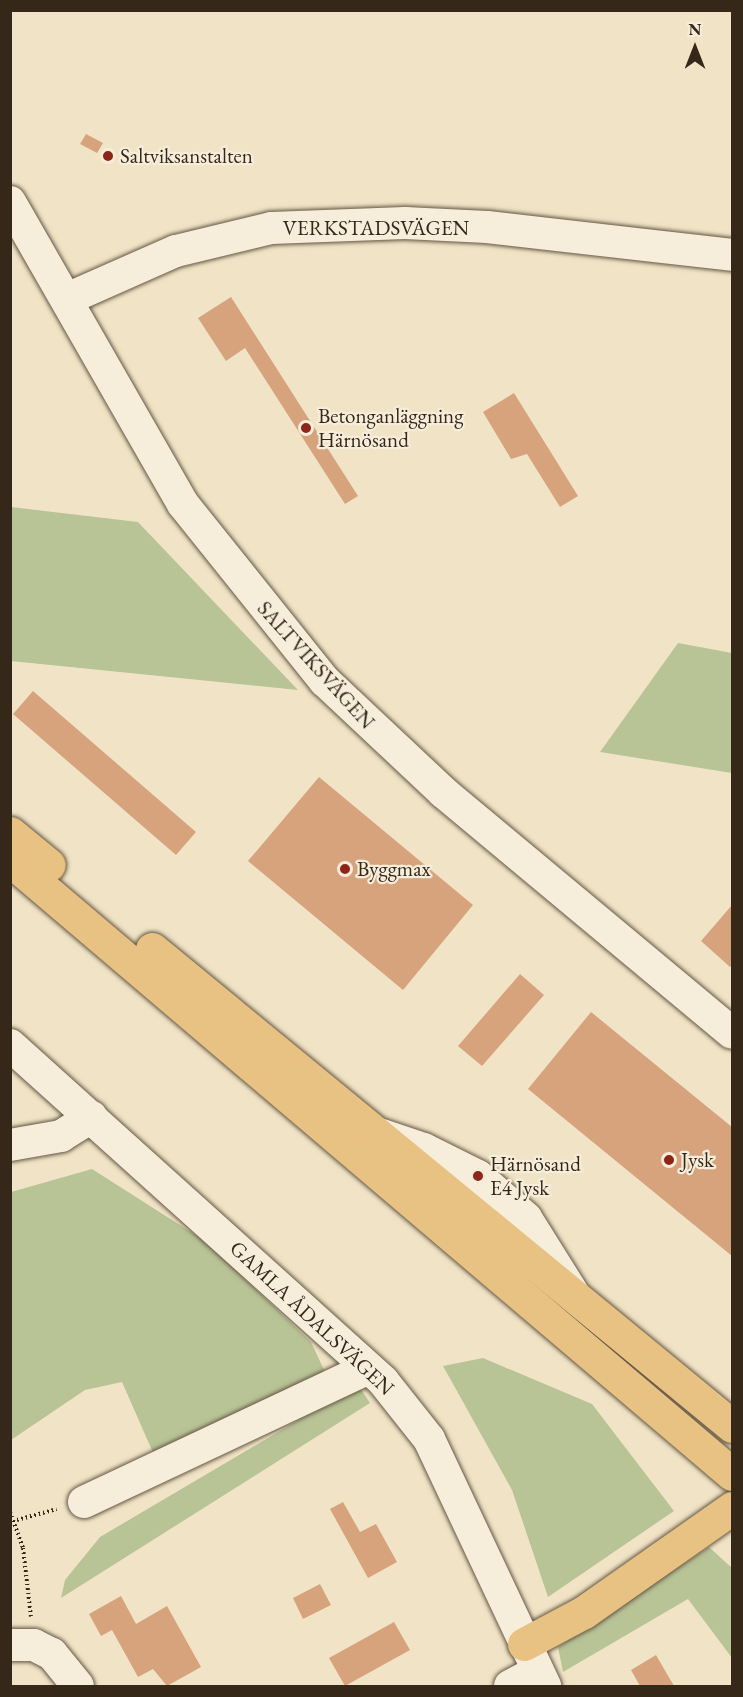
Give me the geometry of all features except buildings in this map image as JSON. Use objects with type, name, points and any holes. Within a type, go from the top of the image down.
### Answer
[{"type":"highway","points":[[10,834],[573,1293],[732,1426]]},
{"type":"highway","points":[[10,860],[732,1474]]},
{"type":"highway","points":[[529,1672],[584,1612],[732,1508]]},
{"type":"street","name":"SALTVIKSVÄGEN","points":[[10,202],[68,299],[113,389],[183,504],[325,681],[443,792],[732,1033]]},
{"type":"street","name":"VERKSTADSVÄGEN","points":[[68,299],[177,251],[293,227],[405,223],[487,227],[732,255]]},
{"type":"street","name":"GAMLA ÅDALSVÄGEN","points":[[10,1045],[282,1286],[366,1369],[383,1381],[429,1439],[529,1672]]},
{"type":"street","points":[[10,1145],[61,1136],[91,1118]]},
{"type":"street","points":[[84,1502],[366,1369]]},
{"type":"street","points":[[22,1645],[63,1664],[78,1686]]},
{"type":"path","points":[[17,1520],[84,1502]]},
{"type":"path","points":[[10,1512],[17,1520],[22,1645]]},
{"type":"green space","points":[[11,507],[138,522],[298,690],[11,661]]},
{"type":"green space","points":[[678,643],[732,653],[732,773],[600,752]]},
{"type":"green space","points":[[92,1169],[205,1241],[311,1342],[325,1372],[158,1464],[122,1382],[85,1390],[11,1440],[11,1192]]},
{"type":"green space","points":[[483,1358],[592,1404],[674,1511],[548,1597],[512,1490],[443,1366]]},
{"type":"green space","points":[[358,1385],[370,1403],[61,1598],[65,1580],[100,1537]]},
{"type":"green space","points":[[709,1547],[732,1568],[732,1658],[688,1599],[563,1672],[558,1647]]},
{"type":"place","name":"Saltviksanstalten","points":[[108,156]]},
{"type":"place","name":"Betonganläggning Härnösand","points":[[306,428]]},
{"type":"place","name":"Byggmax","points":[[345,869]]},
{"type":"place","name":"Jysk","points":[[669,1160]]},
{"type":"place","name":"Härnösand E4 Jysk","points":[[478,1176]]}]
